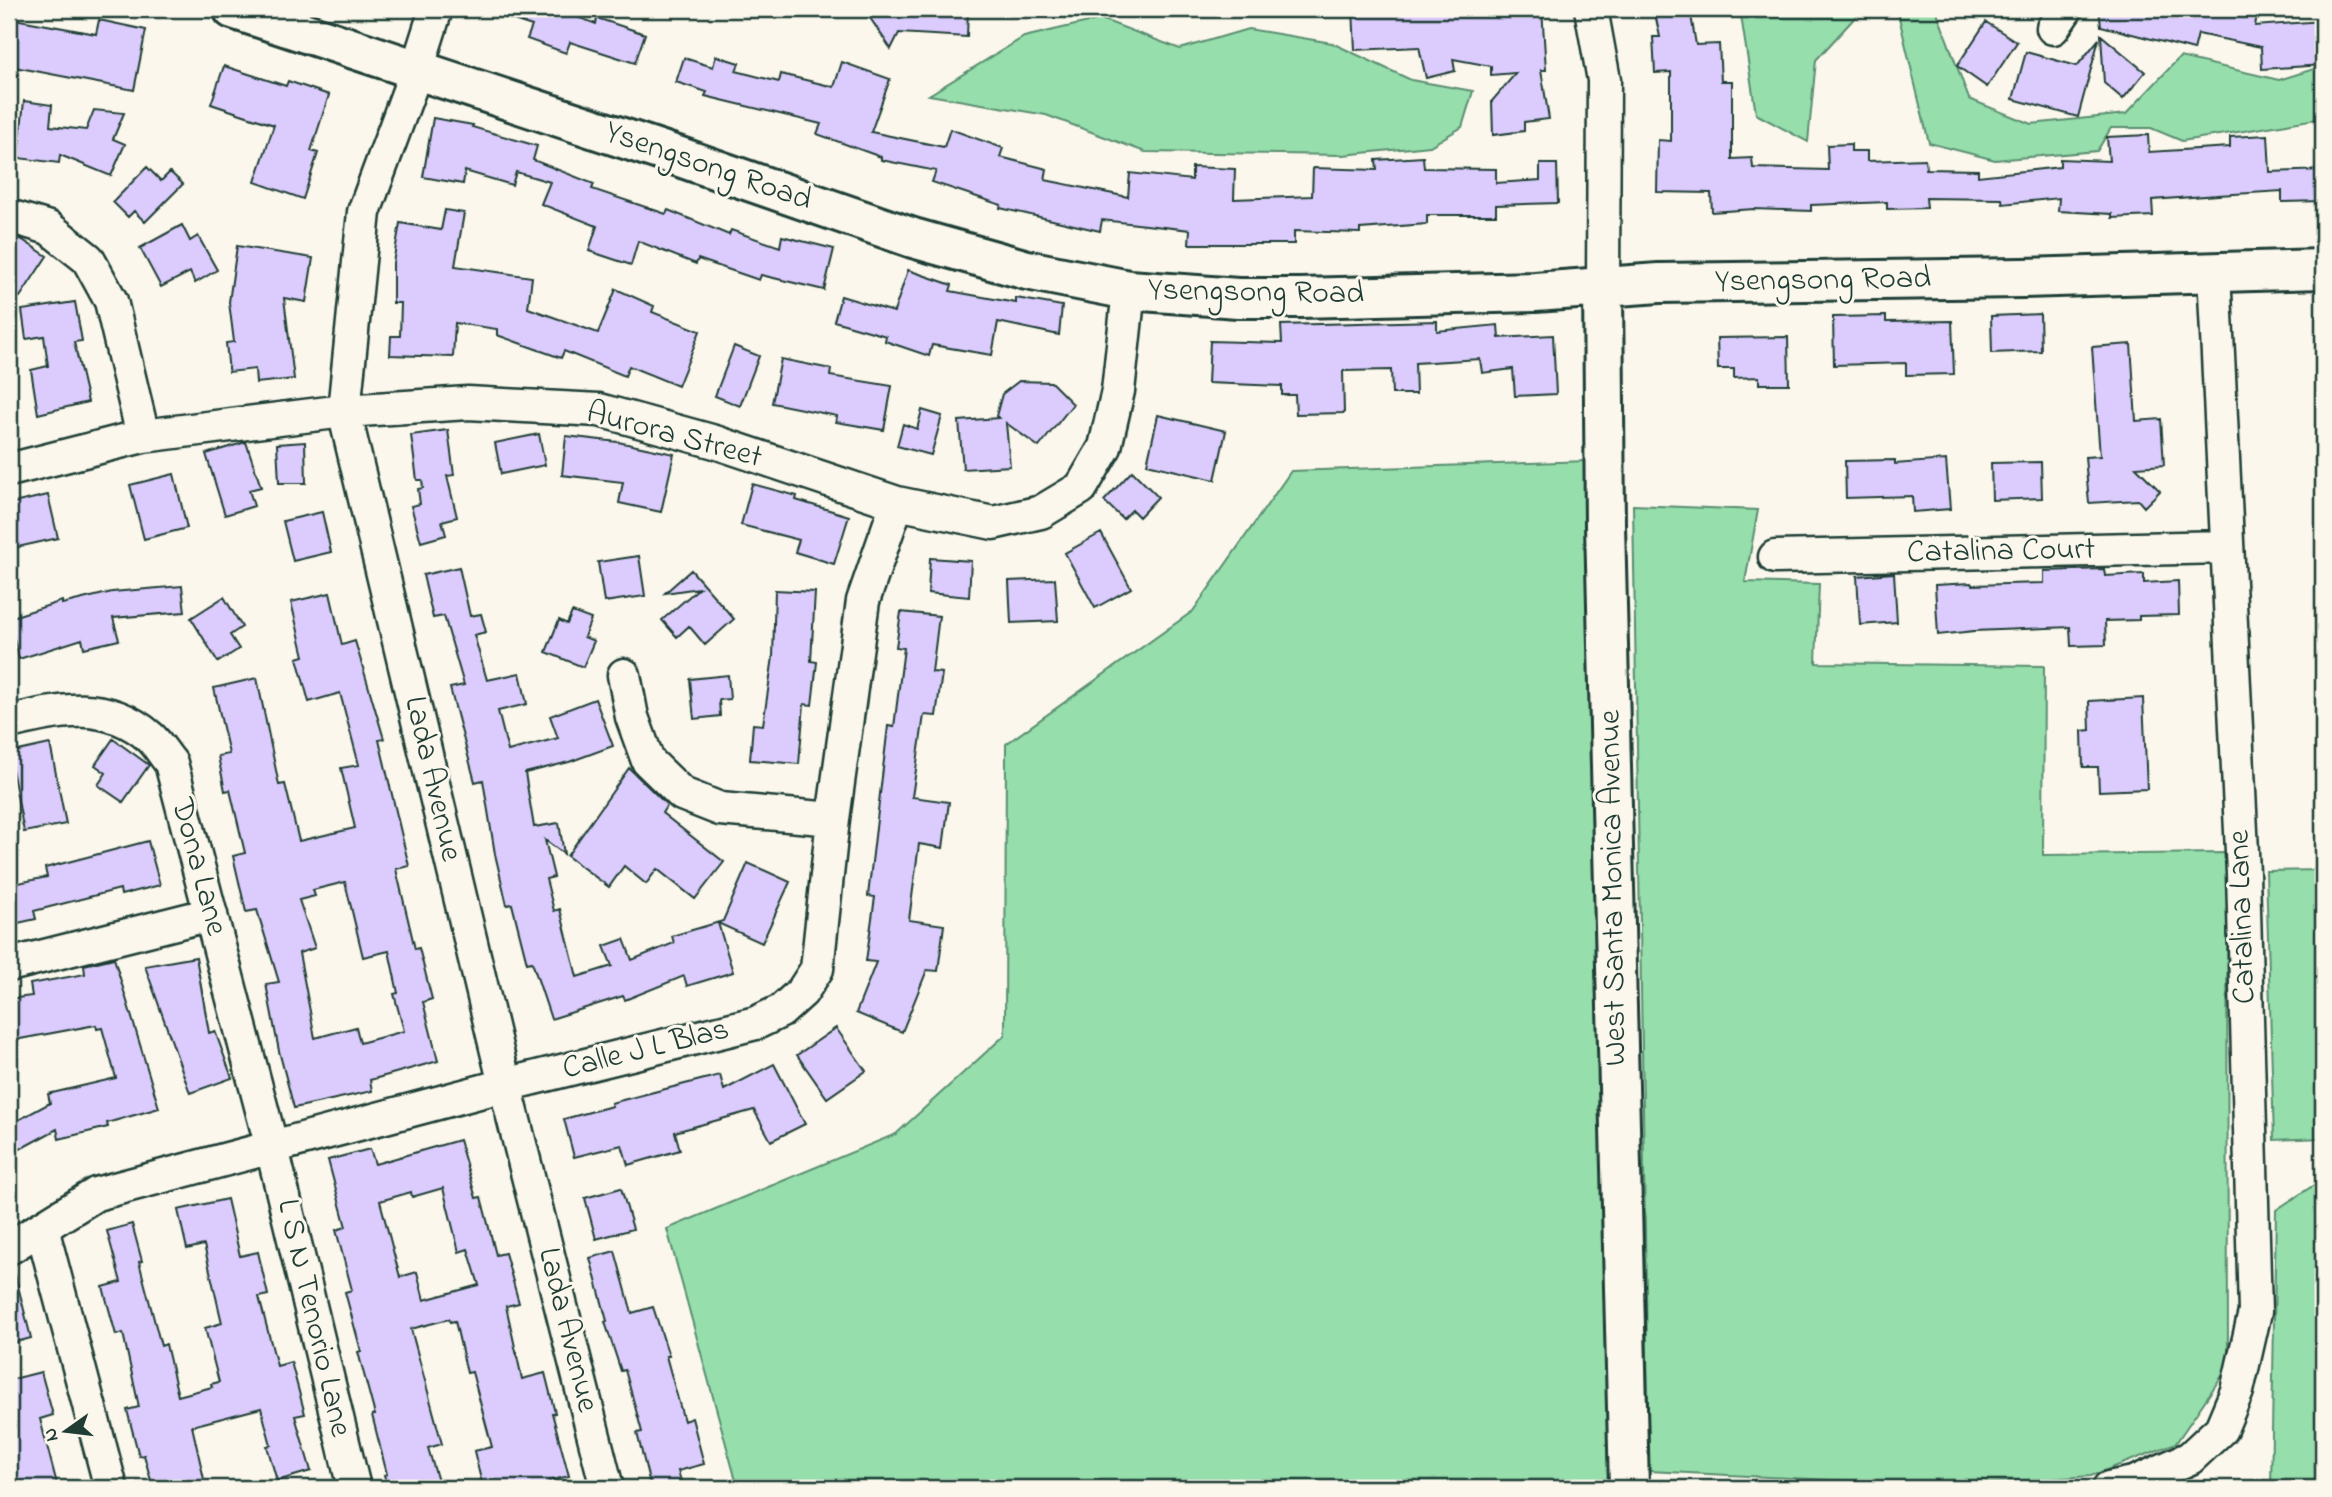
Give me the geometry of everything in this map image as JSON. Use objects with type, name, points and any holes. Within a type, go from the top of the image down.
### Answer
[{"type":"main road","name":"Ysengsong Road","points":[[233,9],[967,255],[1129,290],[1238,298],[1300,298],[1535,292],[1672,283],[2022,278],[2323,269]]},
{"type":"main road","name":"West Santa Monica Avenue","points":[[1603,287],[1605,524],[1629,1488]]},
{"type":"street","name":"Lada Avenue","points":[[436,9],[417,69],[364,212],[344,411],[505,1085],[607,1488]]},
{"type":"street","points":[[1591,9],[1604,80],[1603,287]]},
{"type":"street","points":[[9,216],[49,228],[88,260],[111,301],[143,436]]},
{"type":"street","name":"Catalina Lane","points":[[2109,1488],[2134,1483],[2190,1458],[2221,1429],[2237,1391],[2255,1312],[2243,873],[2214,272]]},
{"type":"street","name":"Aurora Street","points":[[9,470],[143,436],[344,411],[468,403],[599,410],[715,442],[897,503],[993,523],[1041,512],[1081,488],[1105,447],[1118,391],[1129,290]]},
{"type":"street","name":"Calle J L Blas","points":[[9,1248],[96,1194],[505,1085],[756,1023],[781,1011],[802,992],[817,969],[863,601],[897,503]]},
{"type":"street","name":"Catalina Court","points":[[1775,557],[2226,547]]},
{"type":"street","points":[[624,675],[632,717],[649,761],[682,794],[720,809],[834,819]]},
{"type":"street","name":"Dona Lane","points":[[9,722],[60,710],[92,710],[123,720],[150,738],[171,763],[272,1148]]},
{"type":"street","points":[[9,965],[211,914]]},
{"type":"street","name":"L S N Tenorio Lane","points":[[272,1148],[354,1488]]},
{"type":"street","points":[[42,1228],[111,1488]]},
{"type":"green space","points":[[1740,9],[1873,9],[1859,13],[1816,60],[1808,142],[1756,114]]},
{"type":"green space","points":[[1897,9],[1938,9],[1969,99],[2031,124],[2126,114],[2180,57],[2279,80],[2323,66],[2323,118],[2182,141],[2151,128],[2111,128],[2097,151],[1995,160],[1929,143]]},
{"type":"green space","points":[[1101,19],[1180,49],[1248,29],[1332,43],[1411,80],[1473,91],[1462,127],[1430,146],[1343,155],[1145,152],[1046,115],[929,95],[1024,37]]},
{"type":"green space","points":[[1587,461],[1613,1488],[738,1488],[667,1229],[896,1134],[1005,1035],[1006,744],[1193,611],[1291,471]]},
{"type":"green space","points":[[1633,505],[1758,510],[1745,582],[1819,584],[1816,663],[2044,666],[2043,855],[2227,853],[2228,1367],[2176,1443],[2091,1476],[1952,1486],[1649,1471]]},
{"type":"green space","points":[[2323,870],[2323,1138],[2274,1140],[2266,871]]},
{"type":"green space","points":[[2323,1179],[2323,1488],[2271,1488],[2276,1210]]},
{"type":"building","points":[[489,9],[556,9],[596,24],[597,18],[645,34],[635,63],[570,42],[566,53],[527,39],[532,26],[488,12]]},
{"type":"building","points":[[864,9],[968,9],[967,37],[899,33],[891,49]]},
{"type":"building","points":[[1353,9],[1542,9],[1546,70],[1541,70],[1549,119],[1524,122],[1524,131],[1493,135],[1492,101],[1516,73],[1491,75],[1491,66],[1453,59],[1455,71],[1426,78],[1419,47],[1355,50]]},
{"type":"building","points":[[1654,9],[1690,9],[1696,45],[1719,44],[1721,81],[1732,81],[1732,159],[1752,158],[1753,168],[1828,170],[1827,145],[1851,144],[1851,151],[1867,151],[1867,161],[1925,159],[1926,169],[1978,170],[1978,176],[2060,167],[2060,159],[2109,161],[2107,137],[2148,135],[2149,152],[2230,147],[2230,137],[2268,135],[2270,172],[2323,170],[2323,201],[2282,202],[2282,191],[2152,200],[2153,216],[2112,218],[2112,214],[2058,211],[2059,198],[2003,204],[2002,199],[1926,198],[1927,208],[1887,209],[1887,202],[1811,205],[1811,211],[1754,209],[1712,212],[1711,193],[1657,192],[1658,140],[1671,141],[1671,72],[1655,73],[1653,37],[1660,37]]},
{"type":"building","points":[[2099,9],[2258,9],[2255,26],[2323,21],[2323,65],[2262,69],[2261,47],[2198,34],[2194,50],[2101,26]]},
{"type":"building","points":[[9,18],[96,34],[99,20],[146,30],[134,90],[9,66]]},
{"type":"building","points":[[1986,22],[2017,42],[1987,87],[1957,66]]},
{"type":"building","points":[[2101,35],[2145,72],[2123,99],[2104,83]]},
{"type":"building","points":[[2099,39],[2078,117],[2013,99],[2026,52],[2077,66]]},
{"type":"building","points":[[716,56],[739,63],[736,71],[779,82],[781,74],[834,87],[842,62],[890,79],[871,132],[944,147],[950,129],[1003,148],[1000,157],[1047,169],[1045,180],[1128,197],[1130,173],[1192,180],[1192,167],[1235,169],[1234,199],[1312,196],[1313,168],[1377,170],[1376,160],[1423,157],[1424,168],[1496,169],[1496,183],[1540,180],[1540,164],[1557,164],[1558,203],[1496,205],[1496,215],[1427,215],[1427,224],[1360,229],[1360,233],[1294,231],[1294,244],[1189,244],[1190,230],[1102,220],[1100,231],[1000,208],[1001,205],[932,182],[936,171],[881,160],[881,157],[817,134],[821,124],[705,96],[707,92],[676,82],[684,58],[713,67]]},
{"type":"building","points":[[224,66],[286,86],[288,81],[329,95],[311,151],[318,153],[303,199],[255,182],[274,125],[211,104]]},
{"type":"building","points":[[24,101],[52,105],[50,126],[86,130],[94,110],[124,113],[113,139],[125,144],[111,176],[60,155],[59,163],[18,158]]},
{"type":"building","points":[[433,118],[473,125],[472,127],[537,146],[533,160],[594,184],[592,189],[666,214],[668,210],[729,235],[731,230],[780,247],[782,236],[834,249],[824,290],[761,275],[759,280],[698,259],[696,264],[638,241],[631,265],[589,251],[597,226],[541,204],[550,182],[516,172],[512,185],[465,171],[463,184],[423,177]]},
{"type":"building","points":[[147,167],[161,181],[170,172],[183,184],[145,222],[134,211],[128,217],[113,202]]},
{"type":"building","points":[[445,210],[464,213],[455,266],[532,277],[528,308],[598,333],[616,289],[654,306],[652,312],[700,331],[678,386],[629,366],[625,376],[564,351],[561,358],[497,335],[497,329],[455,323],[453,357],[390,355],[391,336],[400,336],[401,303],[393,303],[393,263],[400,223],[441,230]]},
{"type":"building","points":[[182,225],[190,241],[198,236],[217,270],[195,283],[190,272],[161,287],[140,248]]},
{"type":"building","points":[[9,235],[21,239],[47,256],[20,297],[9,290]]},
{"type":"building","points":[[237,246],[313,258],[306,302],[284,298],[294,379],[256,383],[255,369],[229,372],[226,343],[234,342],[229,302]]},
{"type":"building","points":[[908,270],[952,285],[950,291],[1016,303],[1016,298],[1062,306],[1059,335],[998,322],[992,355],[932,345],[929,356],[885,341],[886,336],[834,321],[841,296],[894,312]]},
{"type":"building","points":[[75,302],[82,341],[74,342],[88,402],[38,414],[31,370],[48,366],[44,336],[26,339],[22,310]]},
{"type":"building","points":[[2040,314],[2041,351],[1992,353],[1991,316]]},
{"type":"building","points":[[1886,316],[1886,322],[1952,321],[1954,374],[1906,375],[1906,363],[1834,365],[1833,317]]},
{"type":"building","points":[[1437,321],[1437,331],[1498,325],[1499,338],[1553,335],[1556,394],[1515,396],[1513,369],[1482,373],[1480,359],[1415,363],[1416,394],[1392,394],[1391,370],[1343,371],[1344,413],[1296,414],[1295,395],[1282,395],[1282,386],[1208,383],[1210,341],[1282,343],[1281,325]]},
{"type":"building","points":[[1788,337],[1789,384],[1759,384],[1759,377],[1734,378],[1734,369],[1718,369],[1717,338]]},
{"type":"building","points":[[2131,344],[2136,421],[2161,419],[2164,465],[2136,467],[2160,491],[2144,507],[2138,500],[2089,503],[2085,457],[2100,456],[2092,347]]},
{"type":"building","points":[[734,346],[759,356],[740,406],[715,396]]},
{"type":"building","points":[[781,359],[831,369],[830,376],[892,386],[884,430],[836,422],[837,416],[772,403]]},
{"type":"building","points":[[1019,381],[1051,382],[1073,404],[1039,447],[1006,423],[1010,466],[963,469],[959,421],[999,418],[996,416],[1002,394]]},
{"type":"building","points":[[922,410],[942,416],[931,455],[897,446],[903,424],[917,429]]},
{"type":"building","points":[[1158,415],[1226,431],[1215,480],[1147,464]]},
{"type":"building","points":[[448,430],[454,475],[447,476],[457,517],[442,521],[446,535],[421,542],[411,506],[420,504],[418,489],[423,488],[422,480],[417,480],[411,435]]},
{"type":"building","points":[[539,434],[545,465],[501,474],[495,443]]},
{"type":"building","points":[[566,436],[618,442],[674,454],[661,512],[619,503],[623,482],[562,475]]},
{"type":"building","points":[[246,442],[261,487],[249,490],[254,506],[225,515],[206,454]]},
{"type":"building","points":[[305,442],[306,483],[279,483],[277,444]]},
{"type":"building","points":[[1895,460],[1895,464],[1946,460],[1950,509],[1913,512],[1912,496],[1846,498],[1845,461]]},
{"type":"building","points":[[2041,462],[2042,498],[1992,500],[1991,463]]},
{"type":"building","points":[[1132,471],[1158,497],[1139,517],[1132,510],[1123,519],[1104,501]]},
{"type":"building","points":[[174,474],[187,528],[144,539],[130,485]]},
{"type":"building","points":[[752,484],[797,496],[796,500],[849,516],[834,564],[795,552],[799,540],[741,525]]},
{"type":"building","points":[[48,495],[58,538],[9,549],[9,504]]},
{"type":"building","points":[[322,512],[331,552],[293,561],[283,521]]},
{"type":"building","points":[[1101,533],[1131,588],[1095,608],[1065,553]]},
{"type":"building","points":[[639,556],[645,596],[604,602],[598,562]]},
{"type":"building","points":[[930,558],[971,561],[969,597],[928,593]]},
{"type":"building","points":[[459,567],[470,616],[481,614],[486,632],[474,635],[487,680],[520,673],[527,704],[498,711],[508,751],[558,738],[550,716],[595,699],[613,746],[569,762],[525,773],[534,827],[559,823],[564,854],[545,840],[554,877],[546,879],[554,911],[560,909],[577,977],[612,966],[604,946],[624,939],[632,960],[674,943],[672,936],[723,921],[748,863],[790,882],[762,943],[718,923],[733,972],[687,986],[684,976],[625,1000],[623,996],[551,1019],[532,962],[527,963],[512,904],[507,905],[495,854],[483,780],[475,782],[450,688],[464,685],[444,616],[433,618],[423,575]]},
{"type":"building","points":[[2104,569],[2105,576],[2144,574],[2144,583],[2178,581],[2179,615],[2139,616],[2139,620],[2105,621],[2106,645],[2071,646],[2070,627],[1938,635],[1935,585],[2044,583],[2044,571]]},
{"type":"building","points":[[691,570],[734,619],[705,645],[689,626],[677,637],[662,620],[699,588],[665,593]]},
{"type":"building","points":[[1894,573],[1897,622],[1860,625],[1857,576]]},
{"type":"building","points":[[1055,579],[1058,621],[1011,623],[1009,581]]},
{"type":"building","points":[[182,586],[185,612],[113,618],[119,640],[84,648],[82,639],[19,659],[9,618],[62,601],[62,604],[112,592]]},
{"type":"building","points":[[775,590],[815,592],[811,661],[817,662],[812,705],[804,704],[799,764],[750,760],[753,724],[763,725],[773,657]]},
{"type":"building","points":[[330,593],[342,645],[355,641],[384,739],[379,740],[409,866],[396,869],[415,949],[419,948],[432,999],[423,1002],[438,1061],[370,1080],[372,1091],[294,1108],[266,984],[279,982],[257,910],[246,912],[233,856],[245,853],[230,790],[225,791],[218,756],[229,754],[214,688],[257,678],[279,785],[285,784],[299,841],[355,828],[341,768],[359,765],[340,693],[309,702],[297,658],[304,656],[291,602]],"holes":[[[345,882],[363,957],[389,951],[398,993],[394,994],[404,1031],[360,1043],[356,1027],[315,1038],[299,953],[315,948],[299,900],[315,896],[313,890]]]},
{"type":"building","points":[[224,597],[242,627],[230,635],[239,649],[218,662],[191,618]]},
{"type":"building","points":[[572,612],[591,619],[584,637],[594,641],[583,667],[546,652],[559,620],[567,624]]},
{"type":"building","points":[[901,612],[939,616],[932,672],[942,673],[936,716],[924,715],[912,797],[949,802],[943,848],[919,844],[909,920],[944,925],[938,971],[927,970],[902,1032],[856,1013],[876,962],[866,961],[875,897],[868,896],[888,726],[894,727],[904,648],[896,647]]},
{"type":"building","points":[[728,675],[730,699],[719,700],[720,716],[694,719],[690,679]]},
{"type":"building","points":[[2143,698],[2147,789],[2099,791],[2098,767],[2083,767],[2082,731],[2090,730],[2089,701]]},
{"type":"building","points":[[113,739],[149,765],[123,802],[98,785],[106,773],[95,765]]},
{"type":"building","points":[[50,744],[66,824],[24,832],[9,753]]},
{"type":"building","points":[[629,768],[667,805],[662,813],[724,862],[695,899],[657,869],[646,884],[624,866],[609,887],[567,856]]},
{"type":"building","points":[[148,841],[160,885],[121,895],[120,889],[34,911],[36,919],[9,925],[9,885],[47,877],[45,868]]},
{"type":"building","points":[[196,957],[209,1033],[215,1031],[232,1078],[190,1093],[145,966]]},
{"type":"building","points":[[114,958],[159,1108],[107,1123],[108,1127],[59,1139],[57,1129],[9,1155],[9,1125],[50,1103],[48,1094],[116,1078],[102,1028],[97,1029],[96,1025],[9,1041],[9,999],[32,996],[30,984],[85,974],[84,965]]},
{"type":"building","points":[[836,1028],[866,1071],[827,1098],[797,1055]]},
{"type":"building","points":[[774,1064],[805,1124],[771,1141],[754,1110],[675,1132],[680,1150],[628,1165],[622,1145],[574,1157],[564,1119],[612,1106],[611,1103],[720,1075],[724,1090]]},
{"type":"building","points":[[459,1140],[476,1198],[481,1197],[496,1255],[505,1253],[519,1303],[506,1306],[522,1379],[545,1373],[555,1413],[552,1413],[569,1476],[549,1481],[551,1488],[483,1488],[474,1451],[492,1447],[472,1372],[467,1373],[455,1321],[450,1322],[449,1319],[411,1329],[442,1444],[428,1448],[440,1488],[388,1488],[372,1415],[375,1415],[358,1352],[361,1351],[345,1292],[352,1290],[336,1230],[346,1227],[328,1160],[370,1149],[375,1164]],"holes":[[[443,1188],[459,1252],[468,1249],[479,1285],[424,1300],[417,1272],[400,1277],[380,1201],[411,1192],[412,1197]]]},
{"type":"building","points":[[621,1188],[633,1229],[596,1239],[585,1198]]},
{"type":"building","points":[[227,1199],[240,1256],[258,1252],[268,1295],[259,1297],[277,1366],[291,1362],[305,1414],[295,1416],[311,1471],[277,1481],[267,1446],[271,1445],[261,1408],[192,1426],[206,1488],[153,1488],[144,1455],[139,1456],[127,1410],[139,1407],[123,1333],[116,1335],[103,1287],[121,1282],[107,1231],[132,1224],[161,1346],[166,1344],[178,1396],[212,1387],[211,1384],[219,1382],[205,1328],[222,1323],[204,1245],[187,1249],[178,1210]]},
{"type":"building","points":[[615,1251],[632,1313],[653,1307],[669,1356],[666,1356],[684,1421],[692,1418],[704,1464],[678,1471],[683,1488],[651,1488],[637,1433],[642,1432],[625,1370],[621,1371],[605,1322],[607,1321],[590,1258]]},
{"type":"building","points":[[9,1274],[15,1274],[31,1338],[9,1344]]},
{"type":"building","points":[[41,1372],[53,1415],[40,1419],[58,1488],[16,1488],[9,1459],[9,1380]]}]
